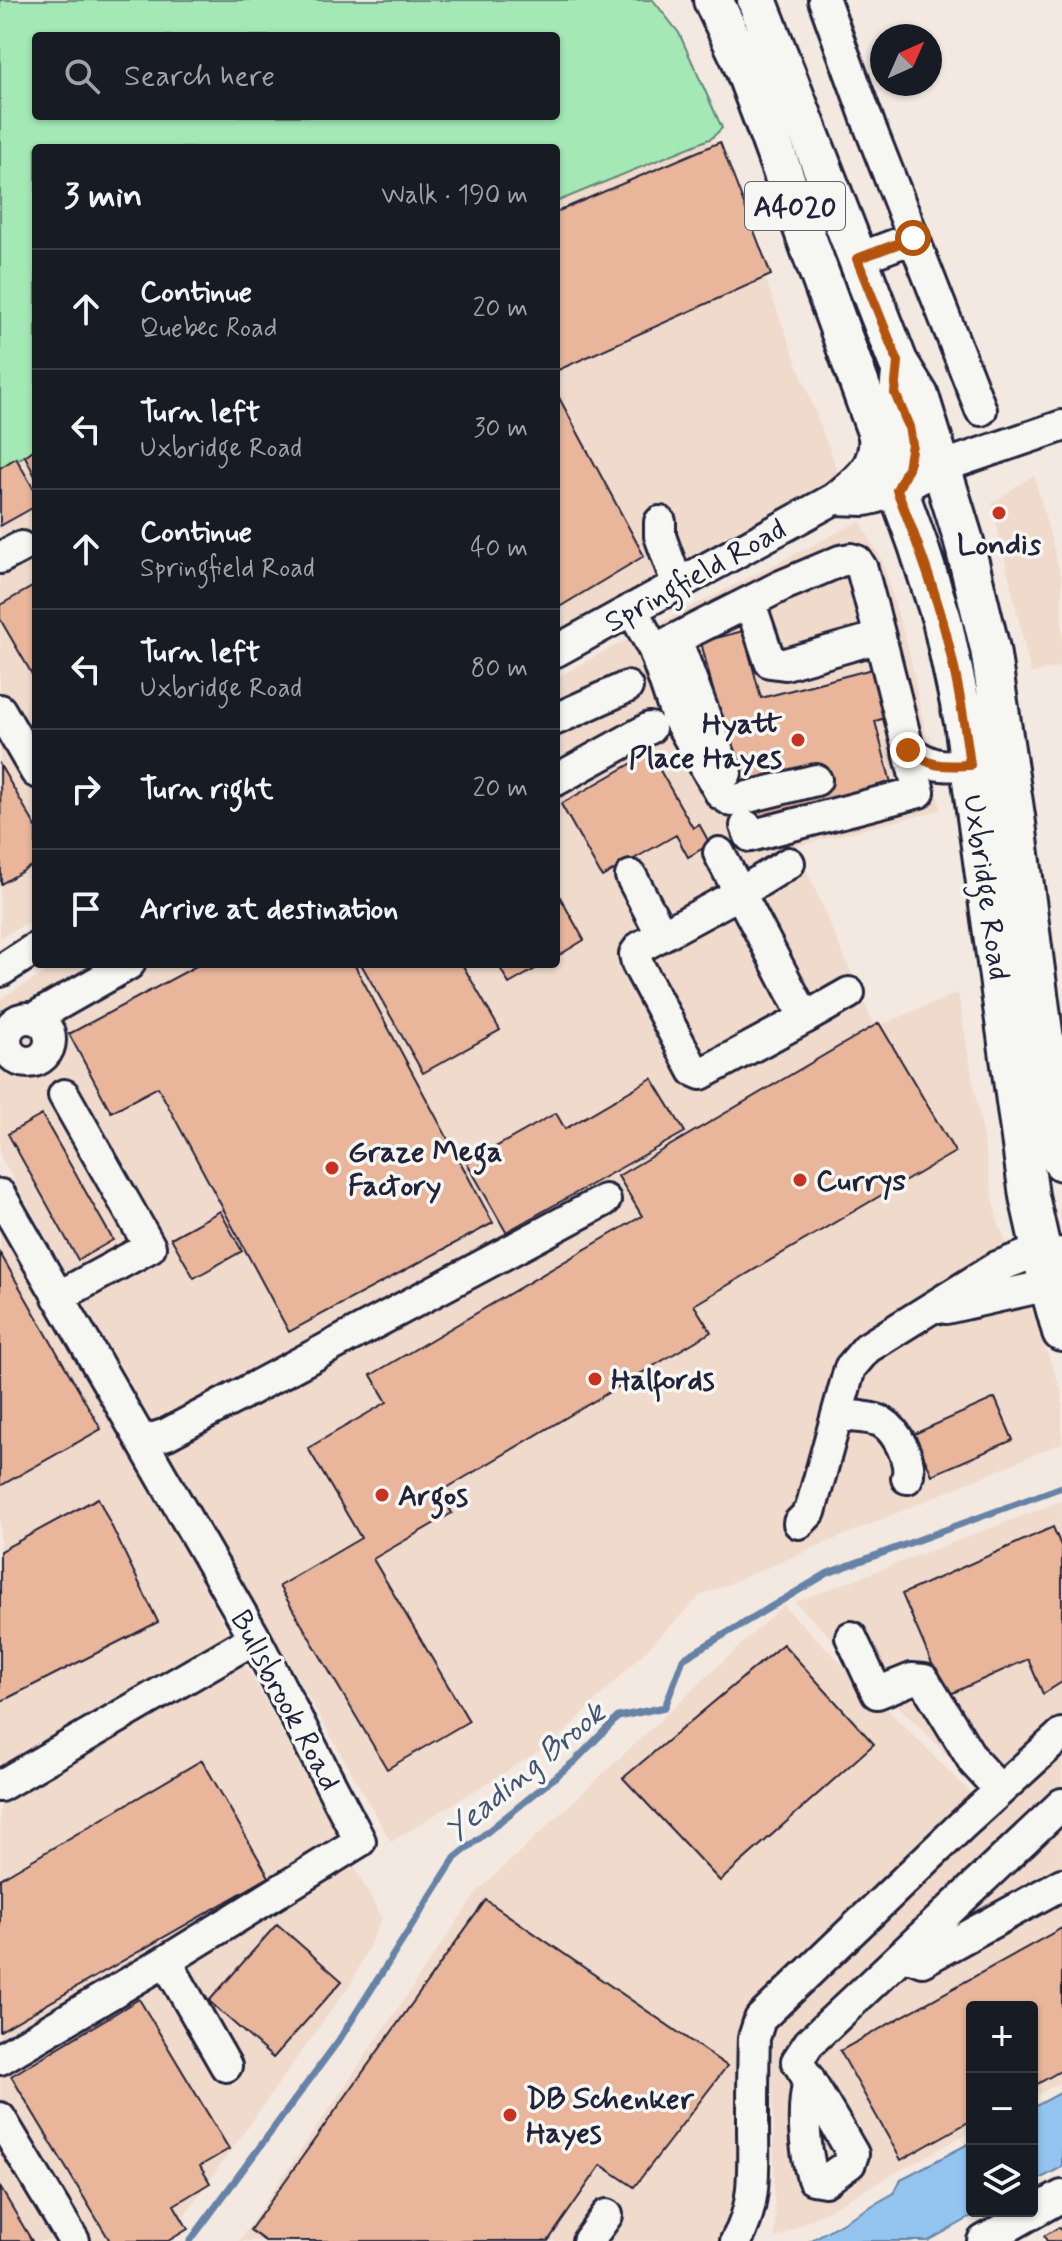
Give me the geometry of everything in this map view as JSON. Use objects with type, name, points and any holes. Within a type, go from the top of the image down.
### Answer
[{"type":"main road","name":"Uxbridge Road","points":[[713,0],[746,73],[918,545],[942,620],[964,722],[1029,1196],[1053,1266],[1062,1332]]},
{"type":"main road","name":"Uxbridge Road","points":[[757,0],[898,362],[919,396],[963,538],[990,649],[1052,1030],[1062,1161]]},
{"type":"street","points":[[824,0],[981,410]]},
{"type":"street","points":[[857,259],[913,238]]},
{"type":"street","points":[[897,490],[908,468],[912,444],[909,427],[895,393],[898,362]]},
{"type":"street","name":"Springfield Road","points":[[560,649],[834,499],[859,479],[870,463],[875,436],[871,415]]},
{"type":"street","name":"Springfield Road","points":[[834,499],[865,500],[897,490],[941,467],[1062,426]]},
{"type":"street","points":[[757,540],[781,586]]},
{"type":"street","points":[[665,645],[781,586],[840,561],[857,561],[862,569],[919,792],[750,836],[746,826]]},
{"type":"street","points":[[750,603],[765,651],[770,662],[777,664],[880,637]]},
{"type":"street","points":[[632,609],[665,645],[726,773]]},
{"type":"street","points":[[665,645],[676,715],[721,794],[732,801],[816,780]]},
{"type":"street","points":[[560,717],[627,687]]},
{"type":"street","points":[[0,710],[32,765]]},
{"type":"street","points":[[560,778],[650,728]]},
{"type":"street","points":[[908,750],[937,766],[970,765]]},
{"type":"street","points":[[719,853],[805,1018]]},
{"type":"street","points":[[789,863],[640,947],[635,954],[637,963],[694,1071],[701,1074],[849,993]]},
{"type":"street","points":[[631,876],[662,935]]},
{"type":"street","points":[[6,1061],[8,1029],[19,1019],[34,1018],[122,968]]},
{"type":"street","points":[[58,1297],[150,1247],[64,1095]]},
{"type":"street","name":"Bullsbrook Road","points":[[0,1195],[255,1638],[360,1841],[0,2059]]},
{"type":"street","points":[[142,1442],[167,1434],[605,1200]]},
{"type":"street","points":[[799,1523],[810,1512],[850,1368],[867,1348],[921,1314],[1053,1266]]},
{"type":"street","points":[[837,1415],[881,1422],[901,1444],[910,1469],[907,1478]]},
{"type":"street","points":[[851,1637],[877,1693],[912,1679],[924,1680],[974,1762],[1000,1790]]},
{"type":"street","points":[[0,1786],[255,1638]]},
{"type":"street","points":[[736,2241],[750,2207],[754,2178],[754,2038],[760,2019],[1062,1734]]},
{"type":"street","points":[[809,2079],[797,2061],[809,2043],[1062,1804]]},
{"type":"street","points":[[904,1954],[922,1961],[1062,1884]]},
{"type":"street","points":[[956,1906],[977,1930]]},
{"type":"street","points":[[166,1961],[226,2066]]},
{"type":"street","points":[[0,2118],[74,2241]]},
{"type":"street","points":[[983,2241],[1062,2196]]},
{"type":"street","points":[[588,2241],[607,2215]]},
{"type":"shaded area","points":[[712,138],[839,475],[560,630],[560,200]]},
{"type":"shaded area","points":[[32,452],[32,920],[0,938],[0,469]]},
{"type":"shaded area","points":[[1034,475],[1062,580],[1062,666],[1031,674],[992,503]]},
{"type":"shaded area","points":[[860,521],[882,561],[909,651],[941,810],[796,846],[875,1027],[958,993],[997,1219],[1062,1392],[1062,1443],[700,1596],[556,1741],[391,1842],[0,1156],[0,999],[52,968],[560,968],[560,676]]},
{"type":"shaded area","points":[[0,1208],[382,1918],[353,1980],[166,2241],[0,2241]]},
{"type":"shaded area","points":[[1062,1501],[1062,2082],[1038,2095],[1038,2001],[966,2001],[966,2134],[775,2239],[772,2022],[984,1792],[795,1602]]},
{"type":"shaded area","points":[[783,1605],[972,1794],[756,2024],[750,2241],[239,2241],[478,1891]]},
{"type":"green space","points":[[0,0],[653,0],[679,33],[722,128],[712,138],[560,200],[560,144],[32,144],[32,452],[0,469]]},
{"type":"water","points":[[1062,2092],[1062,2167],[1038,2180],[1038,2145],[1038,2105]]},
{"type":"water","points":[[966,2145],[966,2217],[971,2217],[928,2241],[810,2241],[894,2193],[901,2179]]},
{"type":"building","points":[[720,142],[771,275],[560,369],[560,210]]},
{"type":"building","points":[[560,399],[644,556],[560,607]]},
{"type":"building","points":[[32,451],[32,470],[25,456]]},
{"type":"building","points":[[16,458],[32,486],[32,508],[0,526],[0,468]]},
{"type":"building","points":[[32,587],[32,674],[0,619],[0,605]]},
{"type":"building","name":"Hyatt Place Hayes","points":[[743,631],[761,698],[876,668],[889,717],[875,721],[892,787],[750,824],[732,758],[709,712],[718,710],[701,642]]},
{"type":"building","points":[[650,753],[693,828],[699,824],[710,844],[688,857],[676,835],[602,877],[561,804]]},
{"type":"building","points":[[0,765],[32,820],[32,865],[1,884]]},
{"type":"building","points":[[560,897],[584,940],[560,955]]},
{"type":"building","name":"Graze Mega Factory","points":[[193,968],[356,968],[493,1223],[289,1332],[158,1087],[111,1112],[69,1034]]},
{"type":"building","points":[[363,968],[464,968],[500,1030],[423,1073]]},
{"type":"building","points":[[500,968],[537,968],[509,984]]},
{"type":"building","points":[[879,1023],[955,1152],[694,1305],[711,1332],[440,1492],[452,1513],[373,1559],[469,1721],[387,1769],[279,1586],[361,1538],[308,1448],[387,1402],[371,1375],[642,1216],[618,1176]]},
{"type":"building","points":[[652,1078],[685,1132],[506,1232],[467,1163],[556,1113],[565,1129]]},
{"type":"building","points":[[42,1115],[113,1240],[78,1260],[8,1134]]},
{"type":"building","points":[[220,1211],[242,1251],[194,1278],[171,1238]]},
{"type":"building","points":[[0,1253],[101,1429],[0,1486]]},
{"type":"building","points":[[995,1398],[1013,1440],[932,1475],[914,1434]]},
{"type":"building","points":[[98,1498],[158,1622],[0,1702],[0,1551]]},
{"type":"building","points":[[1053,1527],[1062,1548],[1062,1682],[1043,1694],[1028,1659],[946,1696],[902,1594]]},
{"type":"building","points":[[783,1644],[874,1744],[720,1881],[623,1778]]},
{"type":"building","points":[[202,1760],[269,1877],[0,2031],[0,1879]]},
{"type":"building","name":"DB Schenker Hayes","points":[[486,1900],[727,2066],[634,2187],[601,2165],[548,2241],[265,2241],[250,2230]]},
{"type":"building","points":[[277,1924],[342,1981],[273,2058],[209,2001]]},
{"type":"building","points":[[1062,1928],[1062,2070],[1038,2084],[1038,2001],[966,2001],[966,2123],[901,2160],[840,2051]]},
{"type":"building","points":[[139,1999],[229,2149],[200,2166],[210,2183],[174,2205],[188,2229],[168,2241],[110,2241],[11,2076]]},
{"type":"building","points":[[0,2187],[32,2241],[0,2241]]},
{"type":"building","points":[[1059,2227],[1062,2241],[1047,2241],[1044,2236]]},
{"type":"waterway","name":"Yeading Brook","points":[[190,2241],[339,2040],[455,1858],[575,1761],[618,1717],[665,1707],[683,1659],[828,1573],[1062,1487]]},
{"type":"place","name":"Londis","points":[[999,513]]},
{"type":"place","name":"Hyatt Place Hayes","points":[[798,740]]},
{"type":"place","name":"Graze Mega Factory","points":[[332,1168]]},
{"type":"place","name":"Currys","points":[[800,1180]]},
{"type":"place","name":"Halfords","points":[[595,1379]]},
{"type":"place","name":"Argos","points":[[382,1495]]},
{"type":"place","name":"DB Schenker Hayes","points":[[510,2115]]},
{"type":"route","points":[[908,750],[937,766],[970,765],[942,620],[897,490],[908,468],[912,444],[909,427],[895,393],[898,362],[857,259],[913,238]]}]
